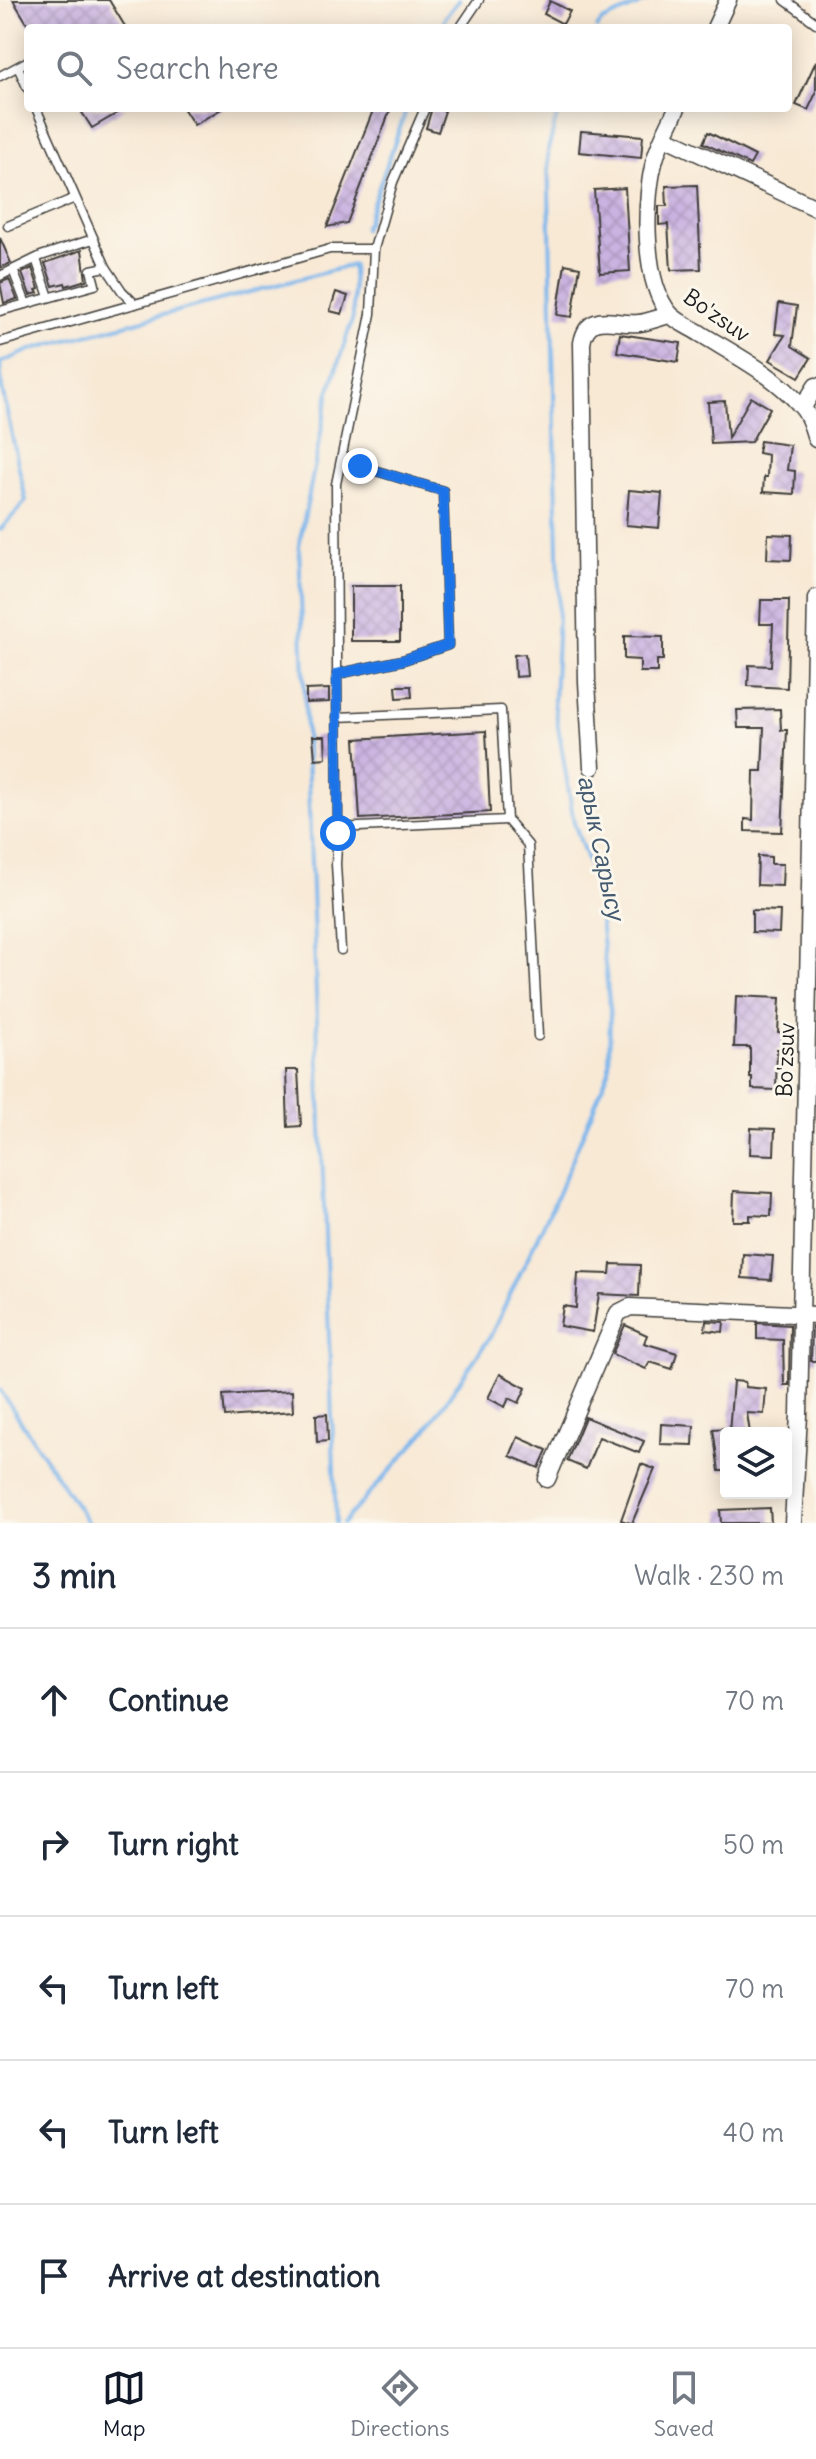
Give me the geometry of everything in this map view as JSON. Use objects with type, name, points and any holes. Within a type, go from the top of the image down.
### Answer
[{"type":"street","points":[[717,24],[728,0]]},
{"type":"street","name":"Bo'zsuv","points":[[675,112],[656,155],[648,188],[648,245],[654,281],[670,315],[754,367],[803,407],[816,439]]},
{"type":"street","points":[[664,137],[816,208]]},
{"type":"street","points":[[592,767],[586,667],[582,343],[588,326],[595,322],[640,323],[670,315]]},
{"type":"street","points":[[803,407],[816,386]]},
{"type":"street","name":"Bo'zsuv","points":[[793,1523],[808,1315],[816,598]]},
{"type":"street","points":[[547,1479],[618,1313],[630,1307],[808,1315]]},
{"type":"lane","points":[[463,24],[479,0]]},
{"type":"lane","points":[[785,0],[816,23]]},
{"type":"lane","points":[[0,76],[24,63]]},
{"type":"lane","points":[[18,67],[24,80]]},
{"type":"lane","points":[[38,112],[106,267],[135,304]]},
{"type":"lane","points":[[341,950],[336,864],[336,484],[371,314],[374,249],[393,182],[423,112]]},
{"type":"lane","points":[[8,226],[75,198]]},
{"type":"lane","points":[[0,276],[36,259],[93,239]]},
{"type":"lane","points":[[0,342],[330,249],[374,249]]},
{"type":"lane","points":[[36,259],[49,297]]},
{"type":"lane","points":[[0,311],[95,285],[91,270],[106,267]]},
{"type":"lane","points":[[13,270],[26,304]]},
{"type":"lane","points":[[337,674],[403,660],[448,645],[443,491],[360,466]]},
{"type":"lane","points":[[337,717],[501,710],[507,820],[528,845],[538,1036]]},
{"type":"lane","points":[[338,828],[507,820]]},
{"type":"building","points":[[13,0],[109,0],[124,24],[28,24]]},
{"type":"building","points":[[550,1],[570,11],[563,24],[544,14]]},
{"type":"building","points":[[816,61],[816,93],[808,110],[796,105]]},
{"type":"building","points":[[82,112],[119,112],[92,128]]},
{"type":"building","points":[[186,112],[216,112],[194,125]]},
{"type":"building","points":[[372,112],[389,112],[347,223],[327,227]]},
{"type":"building","points":[[431,112],[445,112],[438,132],[426,128]]},
{"type":"building","points":[[581,131],[643,136],[641,158],[579,152]]},
{"type":"building","points":[[708,132],[755,156],[750,165],[703,143]]},
{"type":"building","points":[[697,185],[701,269],[671,270],[668,224],[659,225],[659,206],[667,206],[666,186]]},
{"type":"building","points":[[625,188],[630,271],[600,273],[594,190]]},
{"type":"building","points":[[0,238],[11,263],[0,268]]},
{"type":"building","points":[[82,250],[86,280],[53,286],[45,263]]},
{"type":"building","points":[[565,264],[580,267],[572,317],[557,315]]},
{"type":"building","points":[[32,268],[39,289],[36,290],[38,293],[30,295],[22,273]]},
{"type":"building","points":[[9,279],[17,299],[4,303],[0,283]]},
{"type":"building","points":[[336,292],[348,296],[342,314],[330,311]]},
{"type":"building","points":[[779,303],[797,306],[792,346],[811,358],[799,377],[770,360],[785,335],[775,334]]},
{"type":"building","points":[[620,334],[681,343],[678,362],[617,352]]},
{"type":"building","points":[[751,397],[770,408],[751,442],[711,444],[708,402],[725,401],[728,438]]},
{"type":"building","points":[[760,441],[790,445],[787,470],[795,471],[794,494],[763,492],[768,455],[758,453]]},
{"type":"building","points":[[629,490],[662,493],[659,528],[626,525]]},
{"type":"building","points":[[768,534],[792,535],[791,560],[767,559]]},
{"type":"building","points":[[351,586],[400,586],[400,641],[351,641]]},
{"type":"building","points":[[761,600],[789,600],[787,688],[748,686],[749,665],[771,666],[773,624],[760,624]]},
{"type":"building","points":[[624,636],[663,637],[663,660],[657,660],[657,672],[640,672],[640,660],[624,659]]},
{"type":"building","points":[[525,654],[527,676],[515,677],[514,655]]},
{"type":"building","points":[[396,686],[411,686],[412,697],[397,698]]},
{"type":"building","points":[[329,689],[329,702],[306,703],[306,690]]},
{"type":"building","points":[[780,709],[781,730],[787,730],[782,832],[745,831],[745,819],[753,820],[754,771],[762,771],[764,728],[738,728],[737,710]]},
{"type":"building","points":[[486,731],[490,812],[360,819],[355,739]]},
{"type":"building","points":[[313,736],[325,736],[326,758],[315,759]]},
{"type":"building","points":[[758,856],[771,857],[771,864],[783,864],[782,886],[757,885]]},
{"type":"building","points":[[752,910],[780,911],[779,933],[752,932]]},
{"type":"building","points":[[736,996],[780,998],[778,1032],[786,1033],[785,1049],[777,1049],[776,1090],[752,1089],[750,1047],[734,1047]]},
{"type":"building","points":[[286,1070],[298,1070],[301,1126],[288,1127]]},
{"type":"building","points":[[751,1128],[775,1129],[774,1155],[750,1154]]},
{"type":"building","points":[[734,1191],[772,1193],[771,1216],[750,1215],[750,1221],[733,1221]]},
{"type":"building","points":[[743,1254],[773,1256],[771,1280],[742,1278]]},
{"type":"building","points":[[611,1264],[640,1265],[639,1296],[599,1294],[593,1332],[560,1326],[563,1306],[576,1308],[578,1273],[610,1274]]},
{"type":"building","points":[[706,1321],[724,1322],[723,1332],[705,1330]]},
{"type":"building","points":[[757,1323],[790,1325],[789,1385],[784,1385],[783,1340],[757,1339]]},
{"type":"building","points":[[625,1325],[647,1335],[644,1343],[677,1353],[672,1369],[650,1362],[646,1369],[612,1354]]},
{"type":"building","points":[[812,1326],[816,1326],[816,1361],[811,1361]]},
{"type":"building","points":[[500,1374],[526,1388],[519,1403],[509,1398],[505,1407],[488,1398]]},
{"type":"building","points":[[733,1381],[745,1382],[745,1387],[766,1389],[764,1414],[747,1413],[749,1427],[729,1427]]},
{"type":"building","points":[[292,1391],[293,1412],[225,1417],[223,1395]]},
{"type":"building","points":[[327,1414],[328,1441],[317,1442],[316,1415]]},
{"type":"building","points":[[585,1417],[644,1441],[639,1453],[599,1437],[586,1469],[567,1461]]},
{"type":"building","points":[[661,1424],[694,1426],[693,1445],[660,1444]]},
{"type":"building","points":[[720,1428],[720,1471],[719,1471],[713,1429]]},
{"type":"building","points":[[518,1437],[547,1450],[539,1468],[510,1456]]},
{"type":"building","points":[[641,1464],[655,1469],[630,1523],[621,1520]]},
{"type":"building","points":[[770,1508],[771,1523],[721,1523],[720,1510]]},
{"type":"waterway","points":[[443,24],[459,0]]},
{"type":"waterway","name":"арык Сарысу","points":[[600,24],[650,0]]},
{"type":"waterway","points":[[364,229],[406,112]]},
{"type":"waterway","name":"арык Сарысу","points":[[343,1523],[424,1433],[490,1337],[557,1196],[609,1071],[610,1009],[596,885],[574,823],[554,702],[559,593],[548,150],[558,112]]},
{"type":"waterway","points":[[0,530],[26,501],[2,389],[0,363],[33,349],[353,265],[353,317],[329,392],[299,545],[336,1523]]},
{"type":"waterway","points":[[0,1390],[88,1523]]},
{"type":"route","points":[[338,833],[337,674],[403,660],[448,645],[443,491],[360,466]]}]
